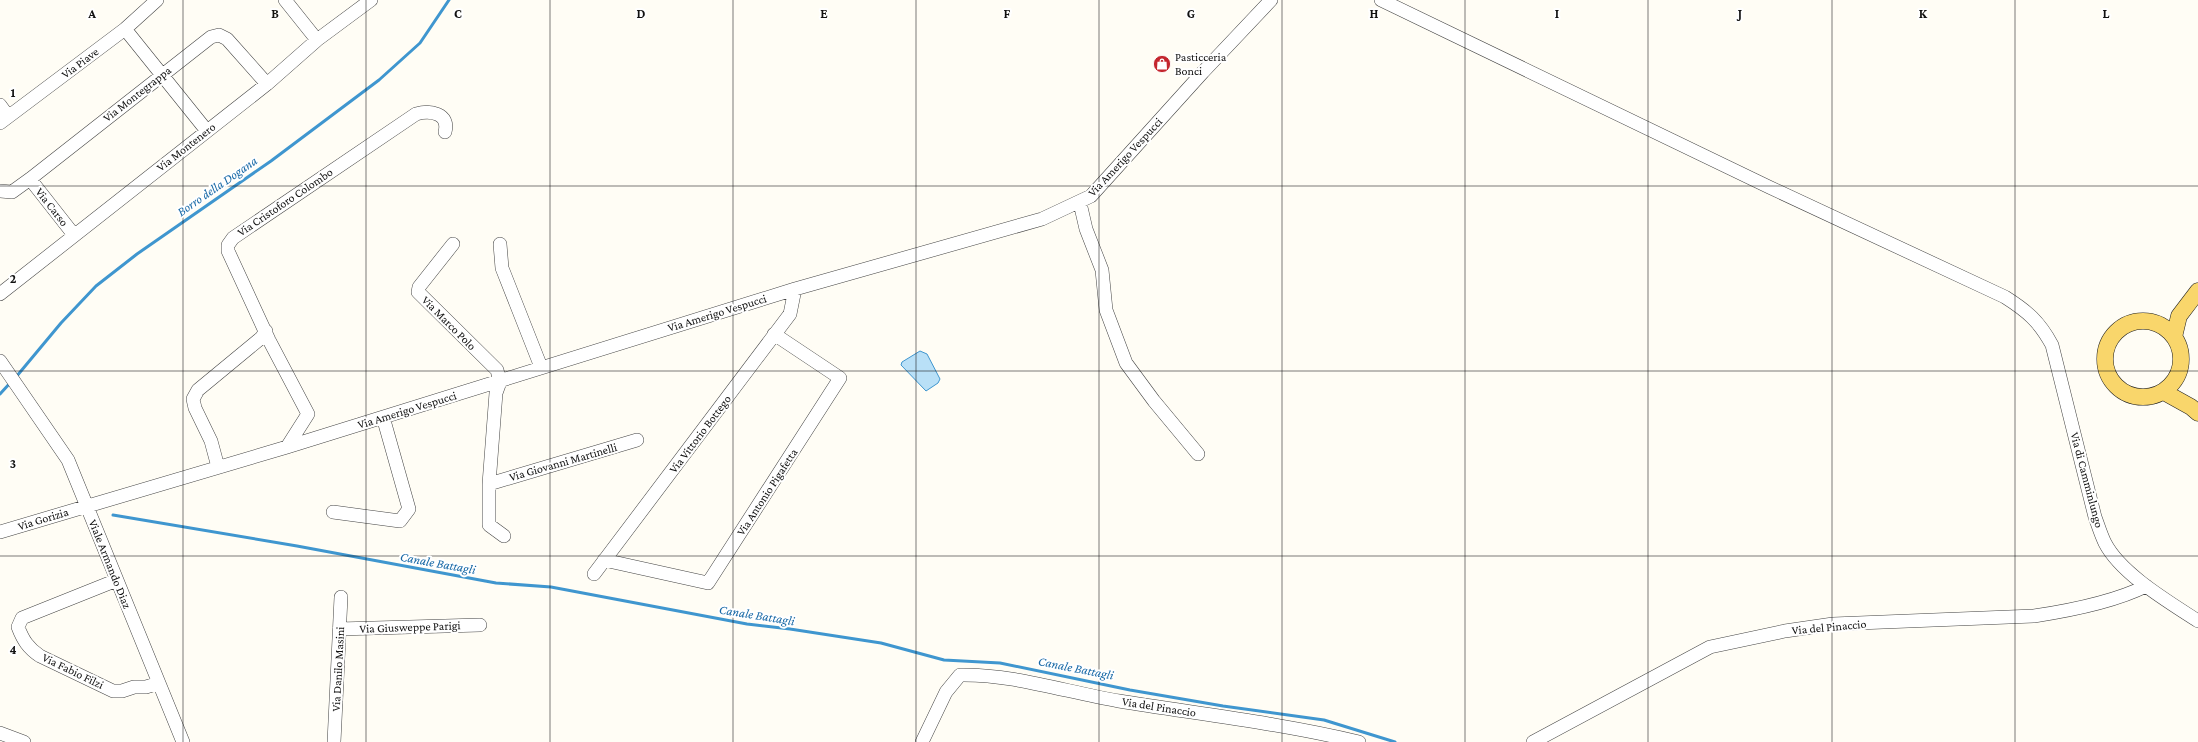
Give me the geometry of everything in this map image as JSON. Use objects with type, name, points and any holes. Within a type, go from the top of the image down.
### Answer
[{"type":"main road","points":[[2174,337],[2179,316],[2198,291]]},
{"type":"main road","points":[[2157,324],[2174,337],[2179,347],[2181,358],[2180,369],[2175,380],[2164,392],[2152,397],[2139,397],[2126,394],[2116,386],[2108,375],[2105,363],[2106,350],[2111,338],[2120,329],[2138,322],[2157,324],[2179,316]]},
{"type":"main road","points":[[2175,380],[2195,410]]},
{"type":"main road","points":[[2164,392],[2195,410]]},
{"type":"street","name":"Via Piave","points":[[4,120],[125,28],[157,0]]},
{"type":"street","points":[[285,0],[317,40]]},
{"type":"street","name":"Via Montenero","points":[[0,294],[267,84],[317,40],[371,0]]},
{"type":"street","name":"Via Amerigo Vespucci","points":[[86,506],[500,382],[541,367],[795,289],[1042,219],[1080,203],[1091,196],[1203,72],[1271,0]]},
{"type":"street","name":"Via di Camminlungo","points":[[1381,0],[1762,184],[2005,297],[2029,313],[2043,329],[2052,345],[2095,517],[2113,555],[2146,586],[2198,621]]},
{"type":"street","points":[[125,28],[207,131]]},
{"type":"street","name":"Via Montegrappa","points":[[0,191],[12,192],[30,179],[211,37],[219,35],[227,39],[267,84]]},
{"type":"street","points":[[0,105],[4,120]]},
{"type":"street","name":"Via Cristoforo Colombo","points":[[287,447],[308,414],[228,251],[228,245],[233,238],[416,114],[426,111],[437,113],[444,118],[446,128],[445,132]]},
{"type":"street","name":"Via Carso","points":[[30,179],[74,235]]},
{"type":"street","points":[[1080,203],[1086,228],[1102,270],[1106,310],[1126,362],[1154,401],[1198,454]]},
{"type":"street","name":"Via Marco Polo","points":[[453,244],[419,288],[418,292],[497,370],[500,382]]},
{"type":"street","points":[[500,244],[502,268],[541,367]]},
{"type":"street","name":"Via Vittorio Bottego","points":[[594,574],[790,314],[795,289]]},
{"type":"street","points":[[218,467],[211,441],[195,408],[193,399],[198,390],[261,338],[266,331]]},
{"type":"street","name":"Via Antonio Pigafetta","points":[[604,560],[708,583],[840,378],[774,334]]},
{"type":"street","name":"Viale Armando Diaz","points":[[2,363],[24,393],[68,460],[183,742]]},
{"type":"street","points":[[500,382],[496,393],[489,484],[489,525],[504,536]]},
{"type":"street","points":[[334,512],[400,521],[409,509],[384,417]]},
{"type":"street","name":"Via Giovanni Martinelli","points":[[489,484],[637,440]]},
{"type":"street","name":"Via Gorizia","points":[[0,532],[86,506]]},
{"type":"street","name":"Via Fabio Filzi","points":[[117,580],[37,610],[22,618],[18,627],[23,641],[31,650],[40,656],[113,690],[122,691],[134,686],[146,687],[157,678]]},
{"type":"street","name":"Via del Pinaccio","points":[[1533,742],[1710,647],[1785,631],[1833,624],[2034,616],[2054,613],[2133,592],[2146,586]]},
{"type":"street","name":"Via Danilo Masini","points":[[334,742],[341,597]]},
{"type":"street","name":"Via Giusweppe Parigi","points":[[339,629],[480,624]]},
{"type":"street","name":"Via del Pinaccio","points":[[922,742],[946,692],[960,676],[985,675],[1117,700],[1314,731],[1358,742]]},
{"type":"street","points":[[0,733],[24,742]]},
{"type":"water","points":[[920,351],[927,354],[940,379],[938,383],[926,391],[901,365],[902,362]]},
{"type":"waterway","name":"Borro della Dogana","points":[[16,377],[61,323],[96,286],[137,254],[271,161],[379,80],[420,43],[449,0]]},
{"type":"waterway","name":"Borro della Dogana","points":[[0,394],[11,382]]},
{"type":"waterway","name":"Canale Battagli","points":[[113,515],[297,546],[496,583],[551,587],[747,624],[881,643],[944,660],[1000,663],[1130,690],[1223,706],[1324,720],[1395,742]]},
{"type":"place","name":"Pasticceria Bonci","points":[[1162,64]]}]
